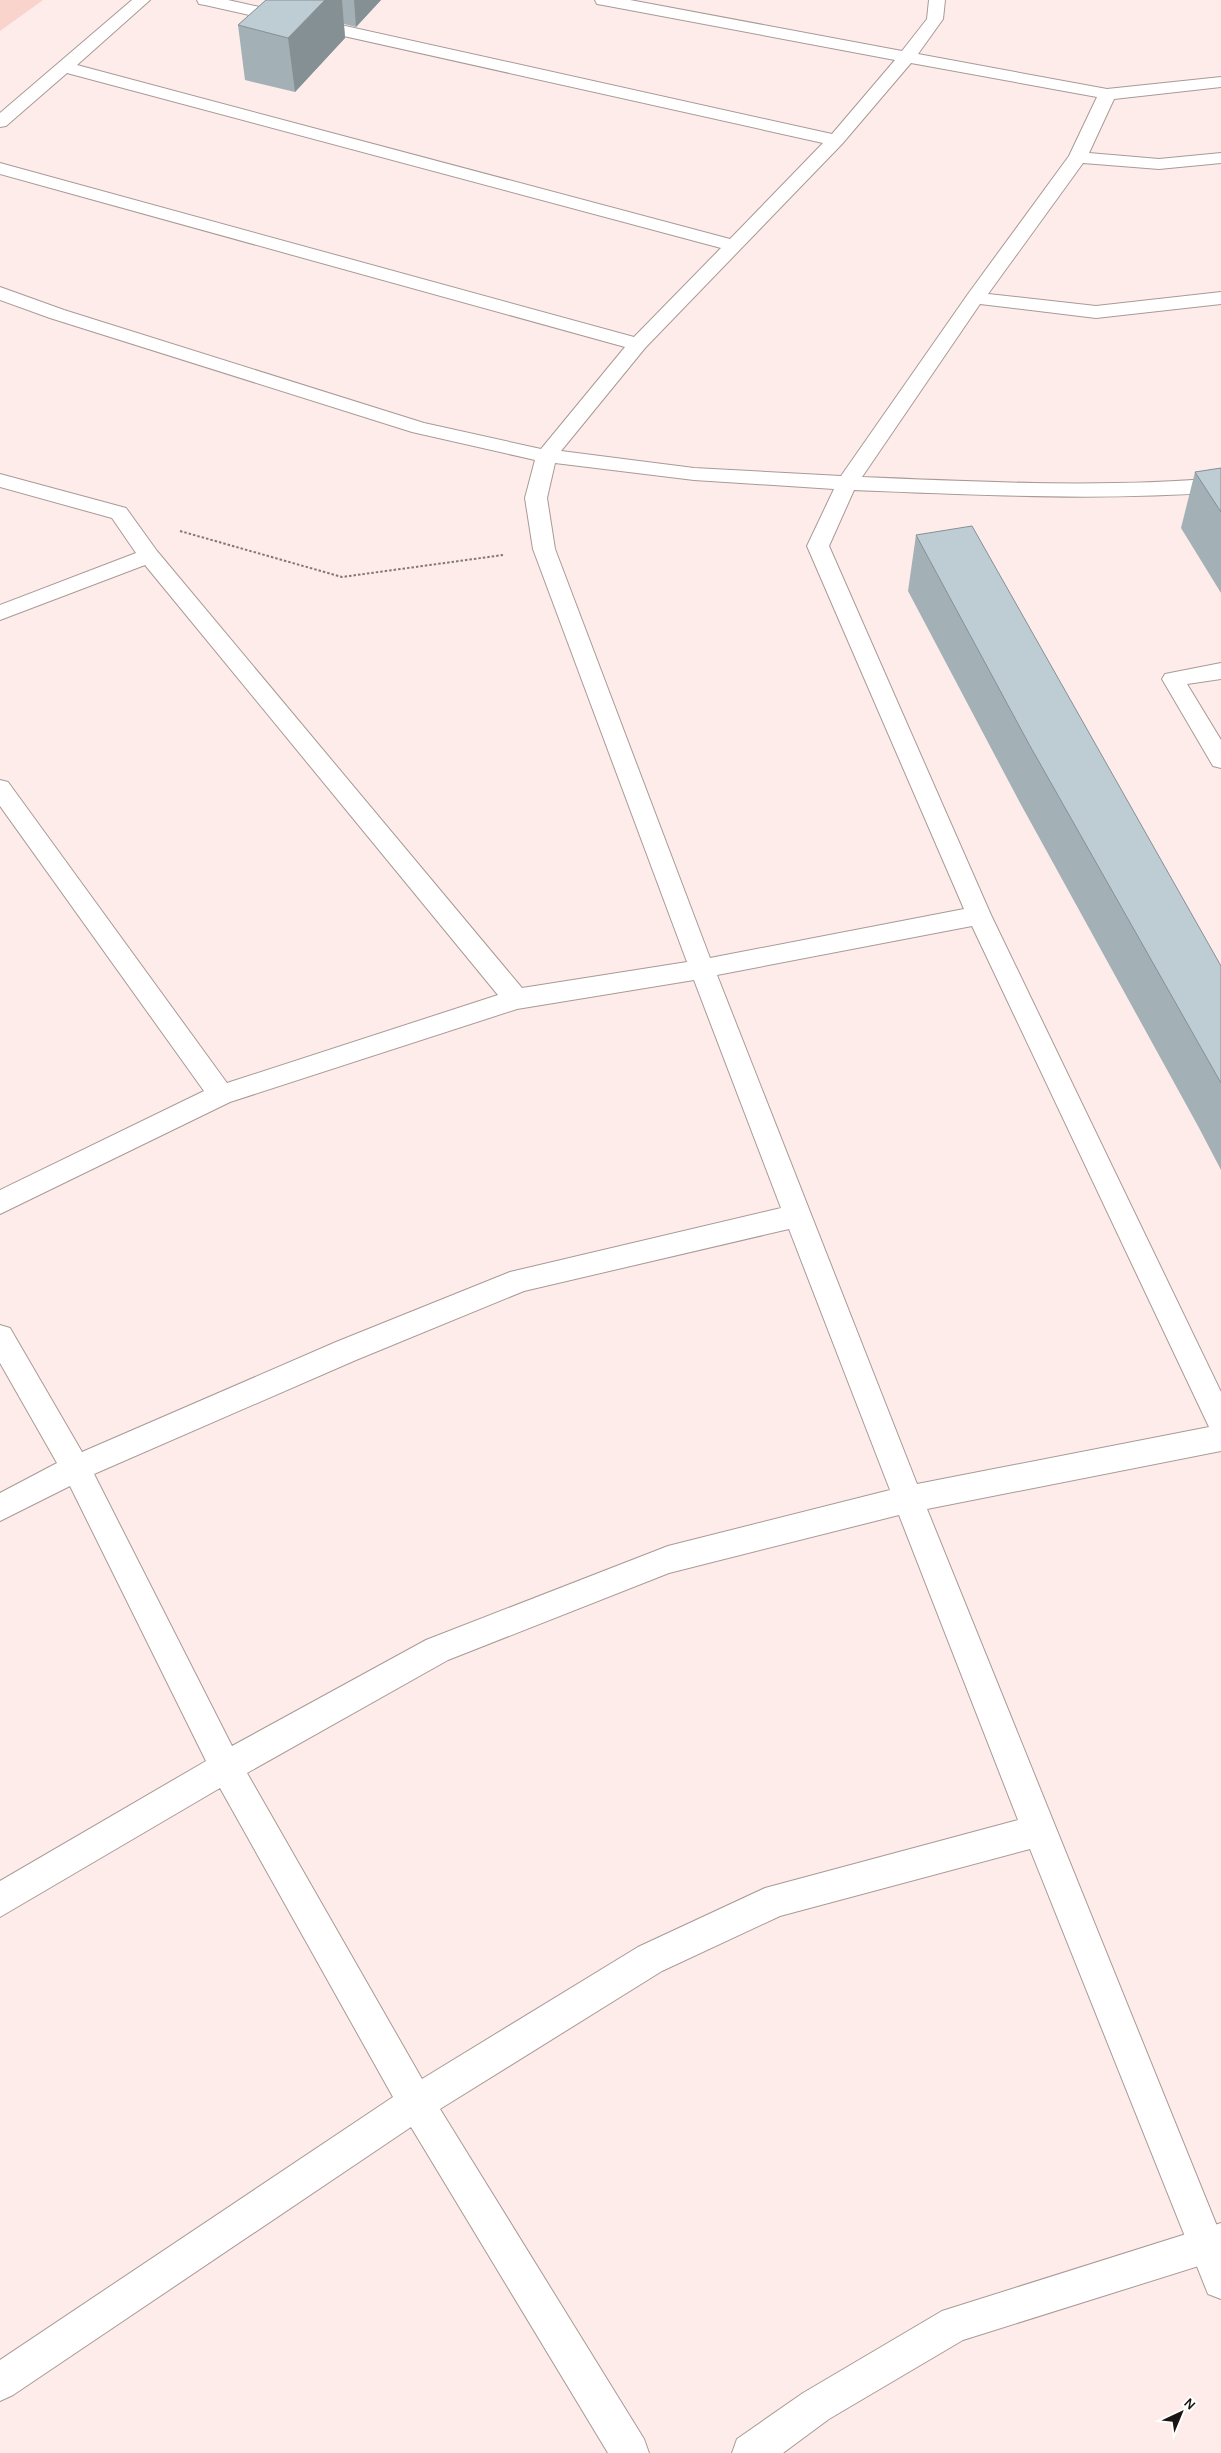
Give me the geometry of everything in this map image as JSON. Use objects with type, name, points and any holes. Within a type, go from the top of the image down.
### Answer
[{"type":"street","points":[[0,122],[142,0]]},
{"type":"street","points":[[205,0],[836,140]]},
{"type":"street","points":[[603,0],[1107,94],[1221,82]]},
{"type":"street","points":[[937,0],[935,19],[907,56],[836,140],[638,344],[546,456],[536,498],[544,549],[702,969],[1039,1831],[1213,2243],[1221,2281]]},
{"type":"street","points":[[64,67],[732,246]]},
{"type":"street","points":[[1107,94],[1078,157],[975,298],[848,483],[818,546],[979,915],[1221,1422]]},
{"type":"street","points":[[1078,157],[1159,164],[1221,158]]},
{"type":"street","points":[[0,168],[638,344]]},
{"type":"street","points":[[0,293],[66,317],[419,428],[546,456],[694,474],[848,483],[994,489],[1139,490],[1221,485]]},
{"type":"street","points":[[975,298],[1096,312],[1221,298]]},
{"type":"street","points":[[0,480],[119,514],[149,556],[516,999]]},
{"type":"street","points":[[0,612],[149,556]]},
{"type":"street","points":[[1221,671],[1173,679],[1221,760]]},
{"type":"street","points":[[0,788],[221,1095]]},
{"type":"street","points":[[0,1203],[221,1095],[516,999],[702,969],[979,915]]},
{"type":"street","points":[[0,1508],[76,1468],[346,1351],[520,1280],[799,1215]]},
{"type":"street","points":[[0,1337],[76,1468],[226,1767],[416,2103],[630,2453]]},
{"type":"street","points":[[0,1900],[226,1767],[437,1650],[668,1560],[908,1499],[1221,1438]]},
{"type":"street","points":[[0,2382],[416,2103],[650,1960],[777,1900],[1039,1831]]},
{"type":"street","points":[[751,2453],[816,2406],[955,2324],[1213,2243]]},
{"type":"path","points":[[119,514],[342,577],[544,549]]},
{"type":"shaded area","points":[[0,0],[43,0],[0,31]]},
{"type":"building","points":[[266,0],[325,0],[288,38],[238,25]]},
{"type":"building","points":[[1221,468],[1221,512],[1195,472]]},
{"type":"building","points":[[972,526],[1221,966],[1221,1083],[1030,746],[916,535]]}]
